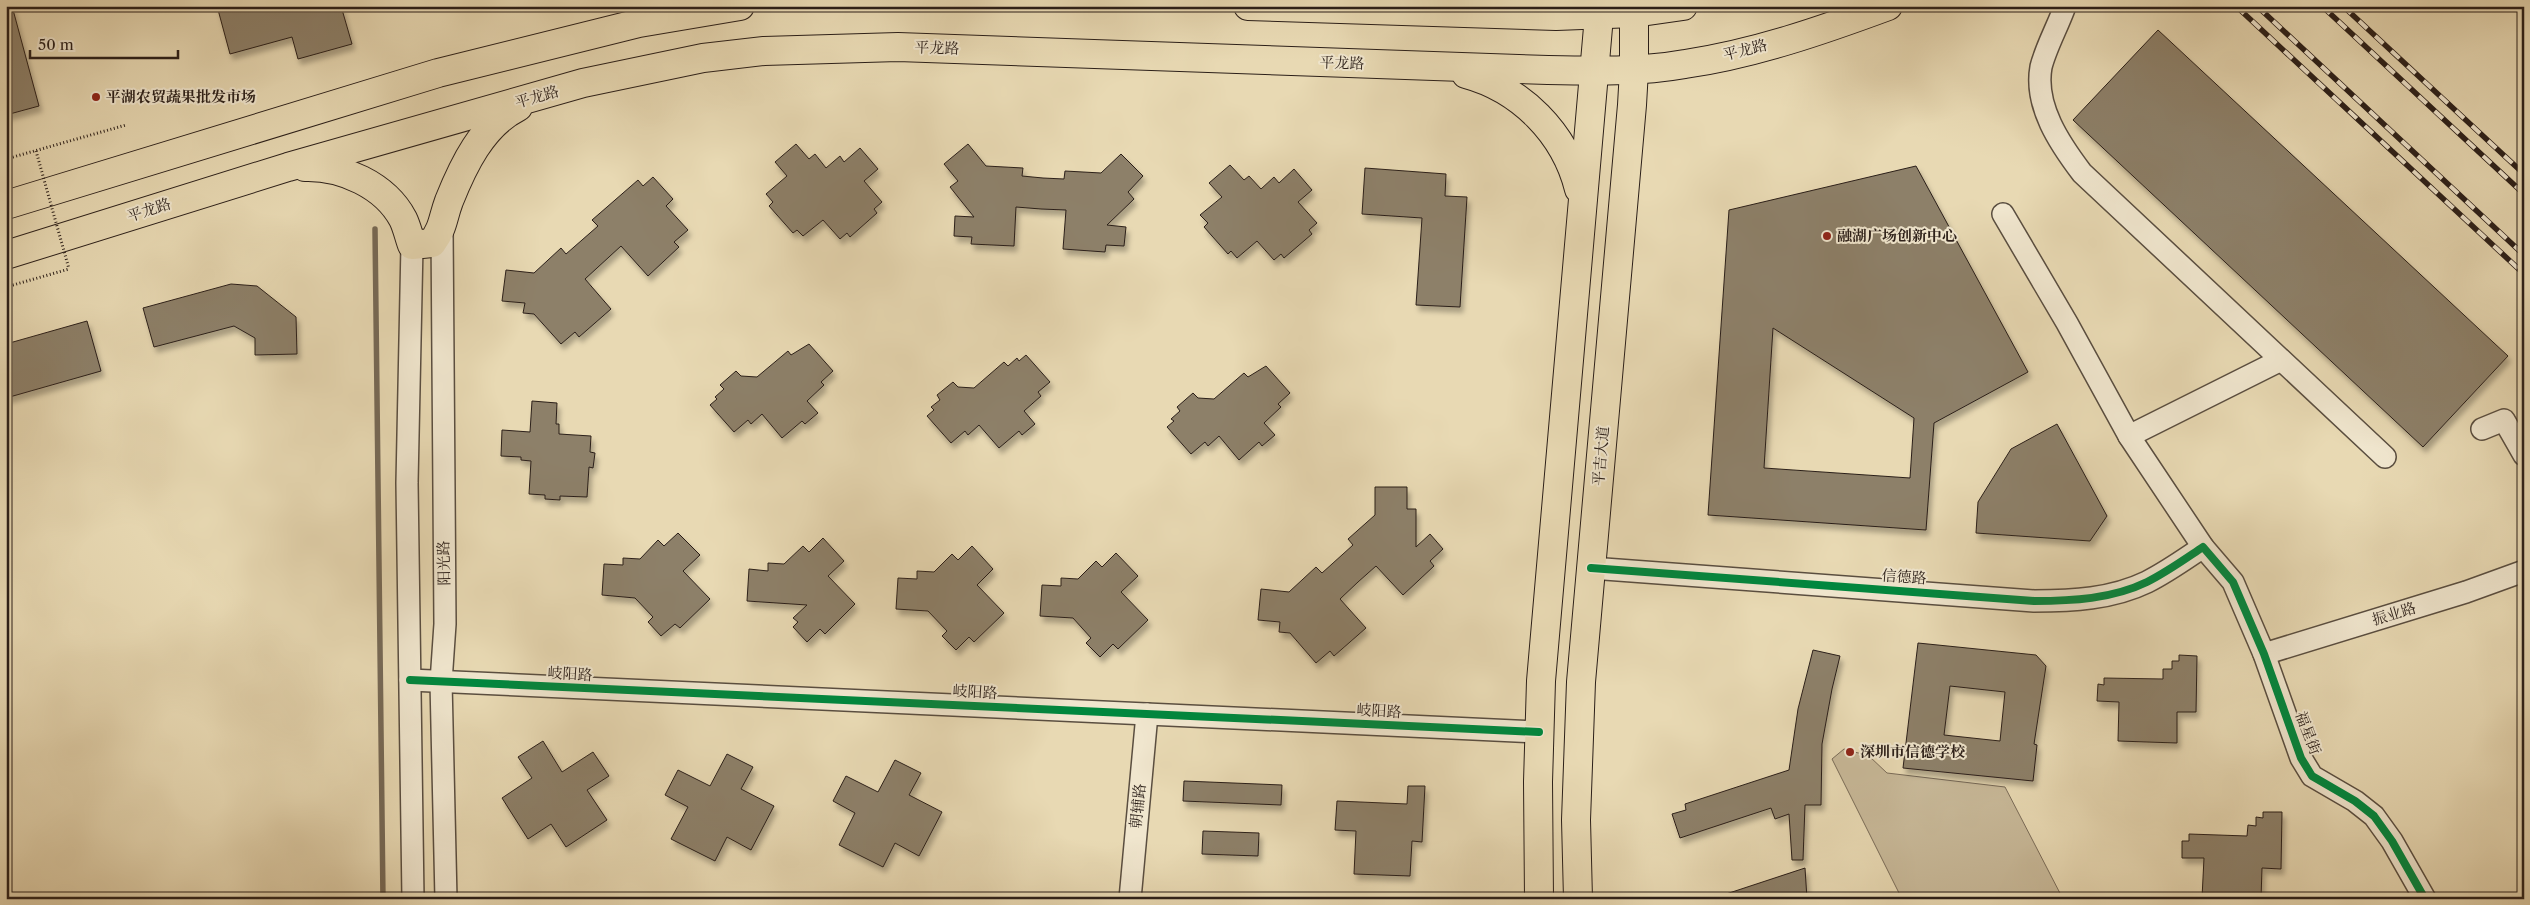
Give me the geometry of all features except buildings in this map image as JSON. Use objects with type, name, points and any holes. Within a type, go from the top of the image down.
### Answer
[{"type":"main road","points":[[6,205],[438,73],[639,23],[740,6]]},
{"type":"main road","points":[[1248,6],[1486,14],[1633,10],[1683,6]]},
{"type":"main road","points":[[1486,14],[1517,6]]},
{"type":"main road","name":"平龙路","points":[[6,255],[288,168],[537,97],[631,72],[703,58],[823,48],[898,47],[1440,67],[1594,71],[1634,70],[1686,64],[1734,53],[1793,38],[1888,6]]},
{"type":"main road","name":"平吉大道","points":[[1578,899],[1576,820],[1578,755],[1591,568],[1634,70],[1633,10]]},
{"type":"main road","points":[[1539,899],[1539,732],[1541,681],[1599,11]]},
{"type":"main road","points":[[1440,67],[1473,76],[1498,87],[1521,101],[1542,120],[1567,154],[1580,191],[1582,211]]},
{"type":"main road","points":[[288,168],[312,167],[335,170],[358,179],[376,189],[391,202],[404,220],[412,245],[432,243],[442,228],[448,204],[457,181],[482,138],[496,121],[514,108],[537,97]]},
{"type":"street","points":[[2065,6],[2041,68],[2041,92],[2048,116],[2063,147],[2082,173],[2385,458]]},
{"type":"street","name":"福星街","points":[[2003,214],[2129,436],[2203,547],[2233,582],[2264,654],[2301,758],[2312,776],[2355,801],[2374,816],[2392,841],[2425,899]]},
{"type":"street","name":"阳光路","points":[[442,228],[446,624],[441,682],[446,899]]},
{"type":"street","points":[[412,245],[407,483],[413,899]]},
{"type":"street","points":[[2129,436],[2281,360]]},
{"type":"street","points":[[2482,429],[2504,420],[2524,455]]},
{"type":"street","name":"信德路","points":[[1591,568],[2034,601],[2065,601],[2096,598],[2147,582],[2203,547]]},
{"type":"street","name":"振业路","points":[[2264,654],[2466,592],[2524,571]]},
{"type":"street","name":"岐阳路","points":[[410,680],[1539,732]]},
{"type":"street","name":"朝辅路","points":[[1130,899],[1147,714]]},
{"type":"path","points":[[6,159],[126,125]]},
{"type":"path","points":[[6,287],[69,269],[36,151]]},
{"type":"shaded area","points":[[1844,749],[1869,756],[1887,773],[2005,787],[2063,899],[1902,899],[1832,759]]},
{"type":"waterway","points":[[375,229],[383,899]]},
{"type":"railway","points":[[2236,6],[2524,274]]},
{"type":"railway","points":[[2257,6],[2524,255]]},
{"type":"railway","points":[[2322,6],[2524,194]]},
{"type":"railway","points":[[2343,6],[2524,174]]},
{"type":"cycle path","points":[[1591,568],[2034,601],[2092,598],[2134,588],[2162,574],[2203,547],[2233,582],[2264,654],[2301,758],[2312,776],[2355,801],[2374,816],[2392,841],[2425,899]]},
{"type":"cycle path","points":[[410,680],[1539,732]]},
{"type":"place","name":"平湖农贸蔬果批发市场","points":[[96,97]]},
{"type":"place","name":"融湖广场创新中心","points":[[1827,236]]},
{"type":"place","name":"深圳市信德学校","points":[[1850,752]]}]
